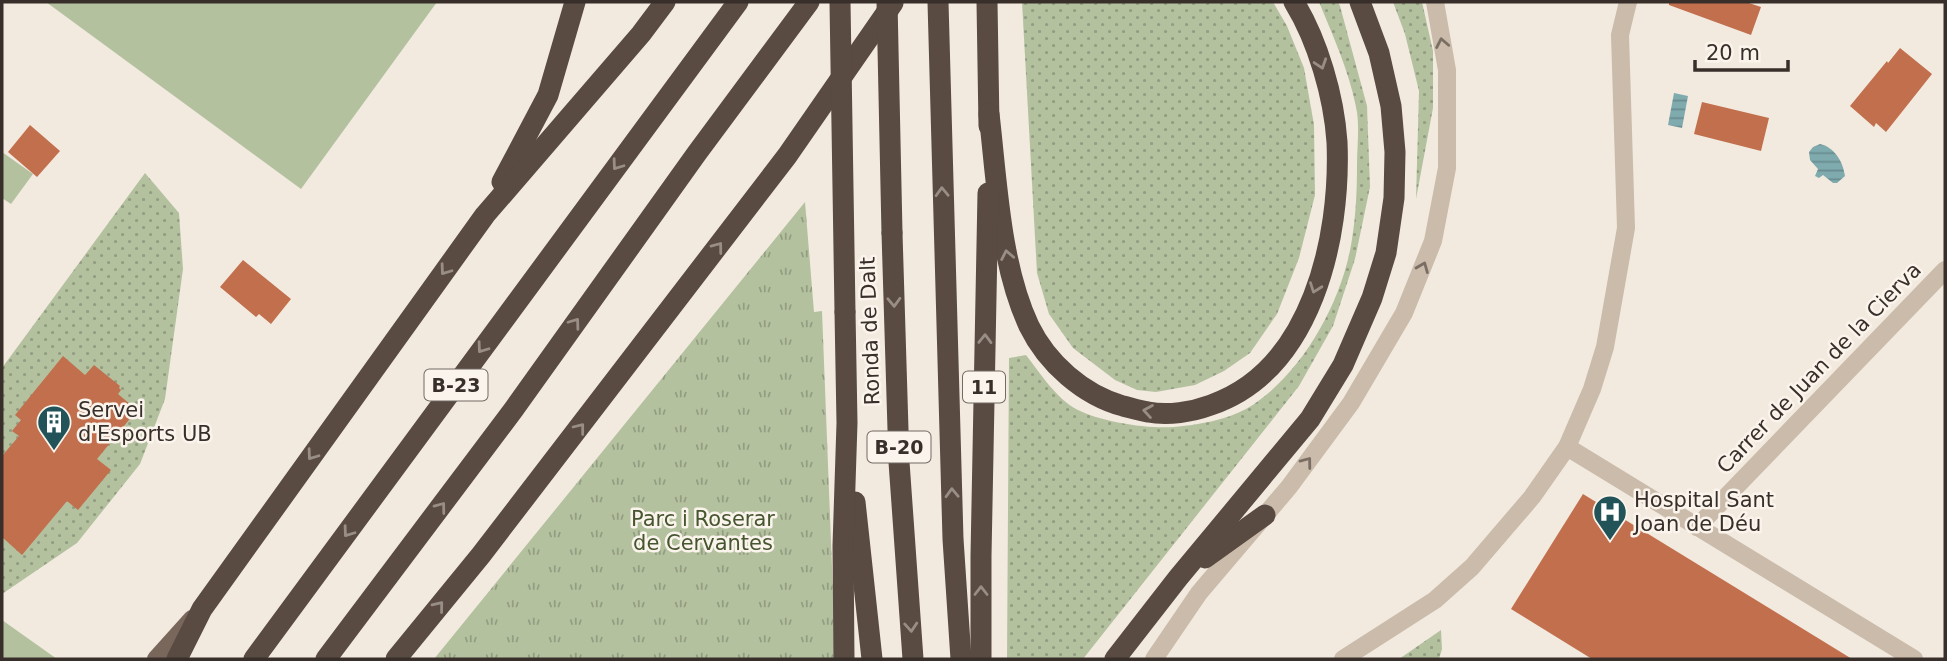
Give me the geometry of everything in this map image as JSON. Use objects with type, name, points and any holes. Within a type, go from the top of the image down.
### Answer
[{"type":"highway","points":[[485,215],[548,95],[575,2]]},
{"type":"highway","points":[[177,659],[202,609],[485,215],[641,34],[665,2]]},
{"type":"highway","name":"B-23","points":[[254,659],[738,2]]},
{"type":"highway","name":"B-23","points":[[326,659],[514,409],[809,2]]},
{"type":"highway","points":[[840,2],[847,423],[843,546],[844,659]]},
{"type":"highway","name":"Ronda de Dalt","points":[[887,2],[899,462],[913,659]]},
{"type":"highway","points":[[396,659],[481,555],[787,156],[894,2]]},
{"type":"highway","points":[[854,59],[901,2]]},
{"type":"highway","name":"B-20","points":[[938,2],[953,539],[961,659]]},
{"type":"highway","points":[[987,2],[989,114],[1006,251],[1013,284],[1030,329],[1061,369],[1077,383],[1116,404],[1150,413],[1198,410],[1241,391],[1259,379],[1294,338],[1307,312],[1321,271],[1333,221],[1337,181],[1336,140],[1325,76],[1313,41],[1294,2]]},
{"type":"highway","points":[[1115,659],[1178,578],[1310,419],[1343,365],[1372,298],[1386,253],[1394,198],[1395,152],[1391,106],[1379,53],[1360,2]]},
{"type":"highway","name":"11","points":[[981,659],[989,114]]},
{"type":"highway","points":[[847,423],[872,659]]},
{"type":"highway","points":[[1178,578],[1265,515]]},
{"type":"main road","points":[[156,659],[202,609]]},
{"type":"street","points":[[1154,659],[1199,593],[1289,486],[1351,403],[1405,313],[1433,241],[1447,168],[1447,70],[1434,2]]},
{"type":"street","points":[[1343,659],[1435,600],[1472,567],[1532,497],[1567,447],[1592,389],[1605,347],[1626,228],[1620,35],[1628,2]]},
{"type":"street","name":"Carrer de Juan de la Cierva","points":[[1697,527],[1942,281]]},
{"type":"street","points":[[1567,447],[1914,659]]},
{"type":"green space","points":[[46,2],[437,2],[301,189]]},
{"type":"green space","points":[[1022,2],[1273,2],[1287,26],[1304,68],[1314,125],[1315,195],[1299,258],[1277,314],[1250,353],[1224,371],[1195,385],[1156,392],[1137,390],[1115,380],[1073,348],[1049,314],[1037,273]]},
{"type":"green space","points":[[1319,2],[1338,2],[1340,6],[1367,106],[1370,187],[1355,259],[1333,326],[1299,386],[1083,659],[1007,659],[1009,358],[1026,355],[1062,398],[1086,414],[1138,426],[1192,425],[1238,413],[1266,395],[1301,357],[1329,312],[1347,263],[1352,239],[1358,121],[1345,67]]},
{"type":"green space","points":[[1393,2],[1422,2],[1433,51],[1433,108],[1416,199],[1419,91],[1405,34]]},
{"type":"green space","points":[[2,152],[33,174],[11,204],[2,198]]},
{"type":"green space","points":[[145,173],[179,213],[183,269],[165,399],[140,464],[77,543],[2,594],[2,368]]},
{"type":"green space","name":"Parc i Roserar de Cervantes","points":[[805,202],[814,312],[822,311],[834,659],[434,659]]},
{"type":"green space","points":[[2,620],[57,659],[2,659]]},
{"type":"green space","points":[[1441,630],[1442,649],[1439,659],[1399,659]]},
{"type":"water","points":[[1674,93],[1688,96],[1682,128],[1668,125]]},
{"type":"water","points":[[1820,144],[1834,151],[1842,165],[1845,176],[1837,183],[1823,175],[1819,178],[1815,176],[1818,169],[1810,160],[1809,152]]},
{"type":"building","points":[[1669,2],[1746,2],[1761,7],[1751,35],[1669,5]]},
{"type":"building","points":[[1900,48],[1932,74],[1886,132],[1876,123],[1874,127],[1850,106]]},
{"type":"building","points":[[1702,102],[1769,118],[1761,151],[1694,134]]},
{"type":"building","points":[[30,125],[60,151],[37,177],[8,152]]},
{"type":"building","points":[[243,260],[291,299],[271,324],[259,314],[256,317],[220,287]]},
{"type":"building","name":"Servei d'Esports UB","points":[[63,356],[85,375],[94,365],[120,386],[118,394],[137,410],[97,459],[111,470],[78,510],[67,501],[22,555],[2,537],[2,456],[19,436],[12,431],[21,420],[15,415]]},
{"type":"building","name":"Hospital Sant Joan de Déu","points":[[1583,494],[1852,659],[1592,659],[1511,609]]},
{"type":"place","name":"Servei d'Esports UB","points":[[54,452]]},
{"type":"place","name":"Hospital Sant Joan de Déu","points":[[1610,542]]}]
